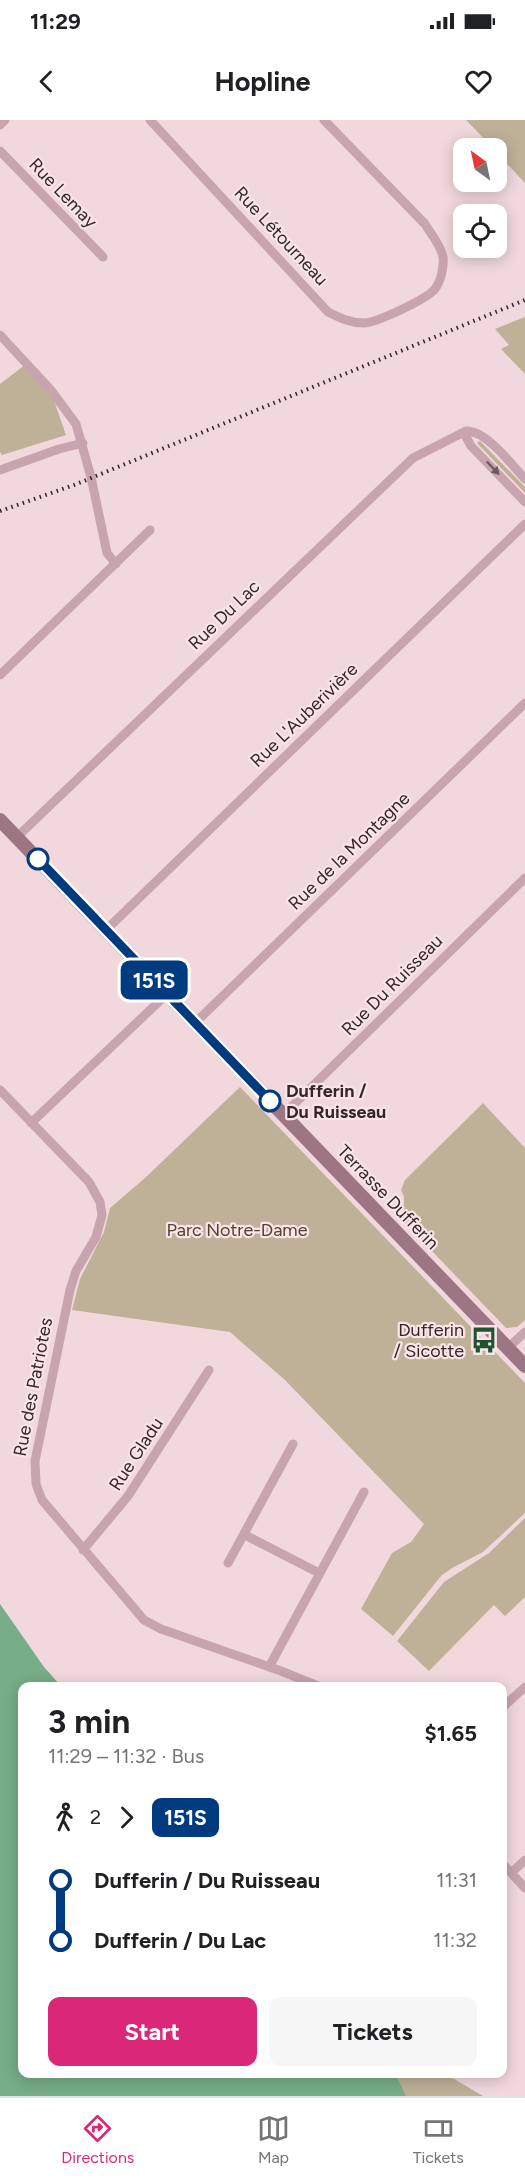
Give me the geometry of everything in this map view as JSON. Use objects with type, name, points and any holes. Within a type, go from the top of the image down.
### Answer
[{"type":"street","points":[[0,124],[4,120]]},
{"type":"street","name":"Rue Létourneau","points":[[150,120],[328,312],[346,321],[366,323],[409,306],[435,289],[442,275],[443,258],[425,224],[324,120]]},
{"type":"street","name":"Rue Lemay","points":[[0,151],[103,257]]},
{"type":"street","points":[[0,335],[50,389],[73,418],[82,443],[107,553],[116,564]]},
{"type":"street","points":[[525,479],[483,436],[474,431],[464,433],[471,446],[525,502]]},
{"type":"street","name":"Rue Du Lac","points":[[17,837],[410,460],[464,433]]},
{"type":"street","points":[[0,470],[82,443]]},
{"type":"street","name":"Rue L'Auberivière","points":[[106,930],[525,524]]},
{"type":"street","points":[[0,675],[150,530]]},
{"type":"street","name":"Rue de la Montagne","points":[[195,1023],[525,703]]},
{"type":"street","name":"Terrasse Dufferin","points":[[0,820],[525,1366]]},
{"type":"street","name":"Rue Du Ruisseau","points":[[283,1115],[525,878]]},
{"type":"street","points":[[31,1123],[168,994]]},
{"type":"street","name":"Rue des Patriotes","points":[[0,1090],[89,1182],[97,1194],[101,1209],[100,1228],[76,1271],[70,1290],[34,1461],[36,1484],[42,1500],[149,1624],[308,1682]]},
{"type":"street","points":[[508,1348],[525,1332]]},
{"type":"street","name":"Rue Gladu","points":[[83,1550],[128,1496],[209,1370]]},
{"type":"street","points":[[228,1563],[294,1444]]},
{"type":"street","points":[[269,1667],[364,1492]]},
{"type":"street","points":[[245,1534],[319,1572]]},
{"type":"street","points":[[507,1703],[525,1687]]},
{"type":"street","points":[[511,1873],[525,1860]]},
{"type":"street","points":[[507,1869],[525,1888]]},
{"type":"green space","points":[[466,120],[525,120],[525,183],[507,164],[507,138],[483,138]]},
{"type":"green space","points":[[525,317],[525,374],[501,349],[509,345],[495,329]]},
{"type":"green space","points":[[26,364],[50,389],[66,435],[2,455],[0,452],[0,384]]},
{"type":"green space","points":[[480,441],[525,487],[525,493],[477,443]]},
{"type":"green space","name":"Parc Notre-Dame","points":[[240,1087],[525,1383],[525,1513],[483,1552],[441,1576],[393,1636],[361,1609],[392,1553],[411,1542],[424,1524],[285,1380],[230,1332],[72,1310],[80,1279],[104,1232],[110,1208],[145,1178]]},
{"type":"green space","points":[[483,1103],[525,1148],[525,1320],[517,1327],[506,1328],[404,1222],[404,1197],[401,1190],[405,1180]]},
{"type":"green space","points":[[525,1518],[525,1597],[505,1616],[494,1605],[429,1671],[397,1641],[444,1582],[489,1553]]},
{"type":"green space","points":[[384,2078],[452,2078],[483,2096],[387,2096]]},
{"type":"shaded area","points":[[0,1604],[44,1667],[57,1682],[18,1682],[18,2078],[397,2078],[406,2096],[0,2096]]},
{"type":"railway","points":[[0,511],[74,485],[525,300]]},
{"type":"bus line","name":"151S","points":[[38,859],[270,1101]]},
{"type":"place","name":"Dufferin / Du Ruisseau","points":[[270,1101]]},
{"type":"place","name":"Dufferin / Sicotte","points":[[484,1340]]}]
